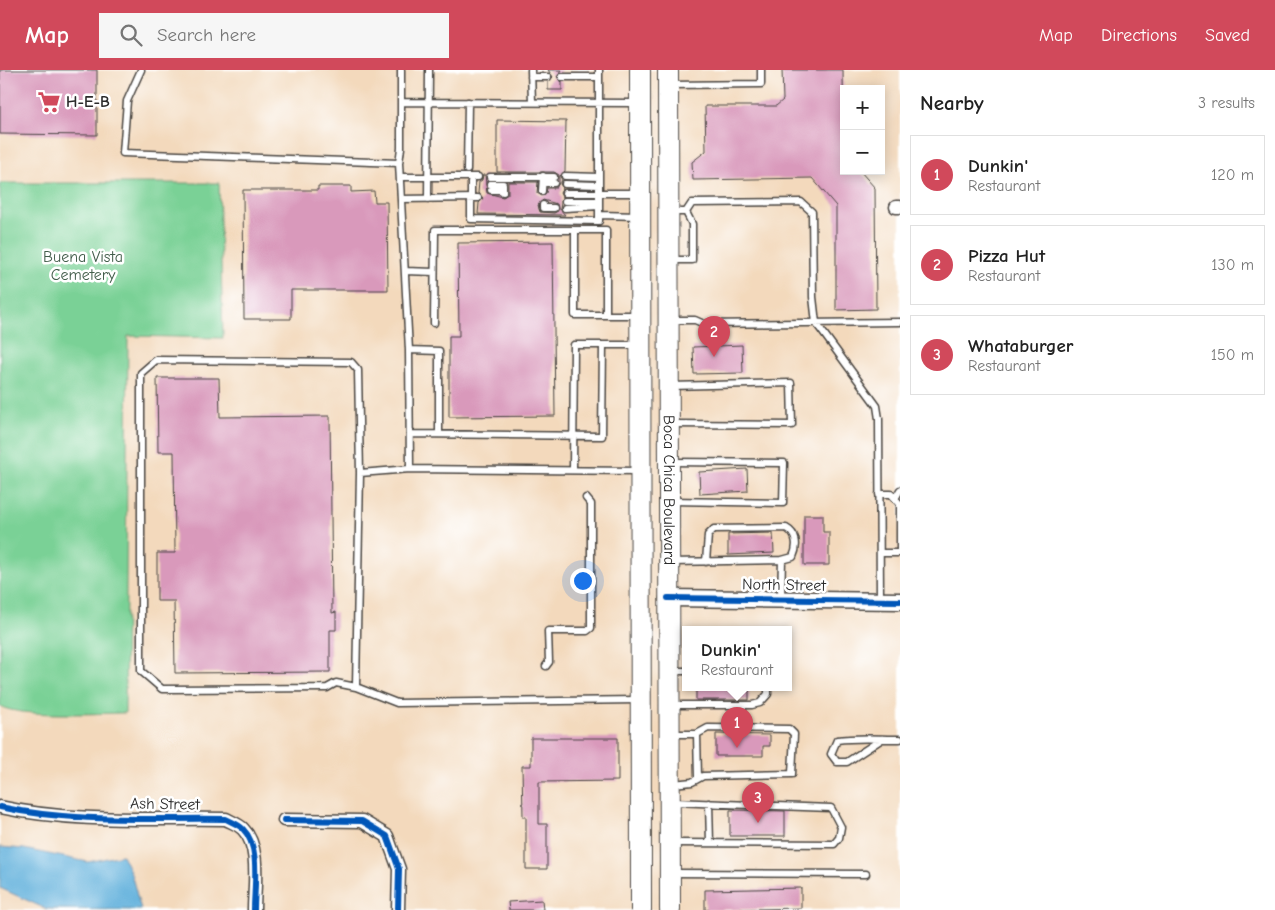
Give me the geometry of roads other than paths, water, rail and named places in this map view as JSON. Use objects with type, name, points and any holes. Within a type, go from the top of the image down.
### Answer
[{"type":"main road","name":"Boca Chica Boulevard","points":[[640,70],[641,910]]},
{"type":"main road","name":"Boca Chica Boulevard","points":[[668,77],[677,212],[668,260],[668,598],[677,671],[669,705],[670,910]]},
{"type":"main road","points":[[640,390],[653,408],[653,577],[661,595],[668,598]]},
{"type":"main road","points":[[641,613],[649,613],[657,625],[658,812],[670,834]]},
{"type":"street","name":"North Street","points":[[668,598],[900,601]]},
{"type":"street","name":"Ash Street","points":[[0,807],[25,813],[77,816],[226,819],[242,828],[249,837],[254,849],[254,910]]},
{"type":"street","points":[[284,820],[362,821],[387,836],[400,869],[398,910]]},
{"type":"lane","points":[[141,70],[127,101],[123,153],[398,163]]},
{"type":"lane","points":[[400,70],[401,102],[398,163],[406,271],[410,469]]},
{"type":"lane","points":[[428,70],[428,198]]},
{"type":"lane","points":[[668,77],[761,84],[761,70]]},
{"type":"lane","points":[[532,102],[532,74],[548,77]]},
{"type":"lane","points":[[400,177],[428,177],[475,184],[475,205],[471,219],[599,220],[599,74],[562,77]]},
{"type":"lane","points":[[401,102],[640,103]]},
{"type":"lane","points":[[467,170],[468,102]]},
{"type":"lane","points":[[565,176],[599,177]]},
{"type":"lane","points":[[542,191],[543,180]]},
{"type":"lane","points":[[503,191],[490,183],[554,180]]},
{"type":"lane","points":[[565,184],[599,185]]},
{"type":"lane","points":[[565,193],[640,193]]},
{"type":"lane","points":[[402,199],[428,198],[475,205]]},
{"type":"lane","points":[[677,212],[692,203],[801,202],[812,212],[813,298],[816,323],[877,406],[880,600]]},
{"type":"lane","points":[[565,204],[599,203]]},
{"type":"lane","points":[[543,205],[543,208],[554,208]]},
{"type":"lane","points":[[599,215],[640,216]]},
{"type":"lane","points":[[434,323],[435,230],[606,230],[606,316]]},
{"type":"lane","points":[[575,230],[575,316],[640,316]]},
{"type":"lane","points":[[406,271],[434,272]]},
{"type":"lane","points":[[668,320],[696,320],[704,324],[900,322]]},
{"type":"lane","points":[[573,470],[574,345],[640,346]]},
{"type":"lane","points":[[410,434],[602,436],[603,345]]},
{"type":"lane","points":[[409,350],[439,351],[439,434]]},
{"type":"lane","points":[[356,687],[360,473],[358,370],[351,362],[156,360],[141,373],[141,671],[162,688],[327,688],[336,683],[356,687],[397,703],[641,700]]},
{"type":"lane","points":[[668,386],[792,383],[792,425],[668,424]]},
{"type":"lane","points":[[668,462],[784,463],[783,503],[668,501]]},
{"type":"lane","points":[[360,473],[410,469],[640,471]]},
{"type":"lane","points":[[896,497],[900,490]]},
{"type":"lane","points":[[879,494],[896,497]]},
{"type":"lane","points":[[880,553],[900,553],[900,504],[896,497]]},
{"type":"lane","points":[[546,666],[549,662],[548,630],[587,631],[591,628],[591,504],[586,498]]},
{"type":"lane","points":[[669,562],[706,562],[782,560],[792,557],[795,551],[796,539],[792,531],[786,528],[714,529],[708,535],[706,562]]},
{"type":"lane","points":[[781,599],[782,560]]},
{"type":"lane","points":[[669,705],[752,705],[760,703],[768,694],[768,691]]},
{"type":"lane","points":[[669,734],[697,734],[708,728],[788,729],[794,734],[792,774],[698,777],[670,793]]},
{"type":"lane","points":[[697,734],[698,777]]},
{"type":"lane","points":[[882,739],[847,762],[837,762],[831,754],[837,740],[851,738],[900,739]]},
{"type":"lane","points":[[670,793],[710,803],[831,808],[841,827],[839,838],[834,844],[710,844],[670,834]]},
{"type":"lane","points":[[710,803],[710,844]]},
{"type":"lane","points":[[670,873],[866,874]]},
{"type":"water","points":[[0,847],[24,849],[88,862],[122,855],[131,873],[141,910],[46,909],[0,888]]},
{"type":"place","name":"H-E-B","points":[[49,102]]},
{"type":"place","name":"Pizza Hut","points":[[714,357]]},
{"type":"place","name":"Dunkin'","points":[[737,748]]},
{"type":"place","name":"Whataburger","points":[[758,823]]},
{"type":"park label","name":"Buena Vista Cemetery","points":[[83,266]]}]
